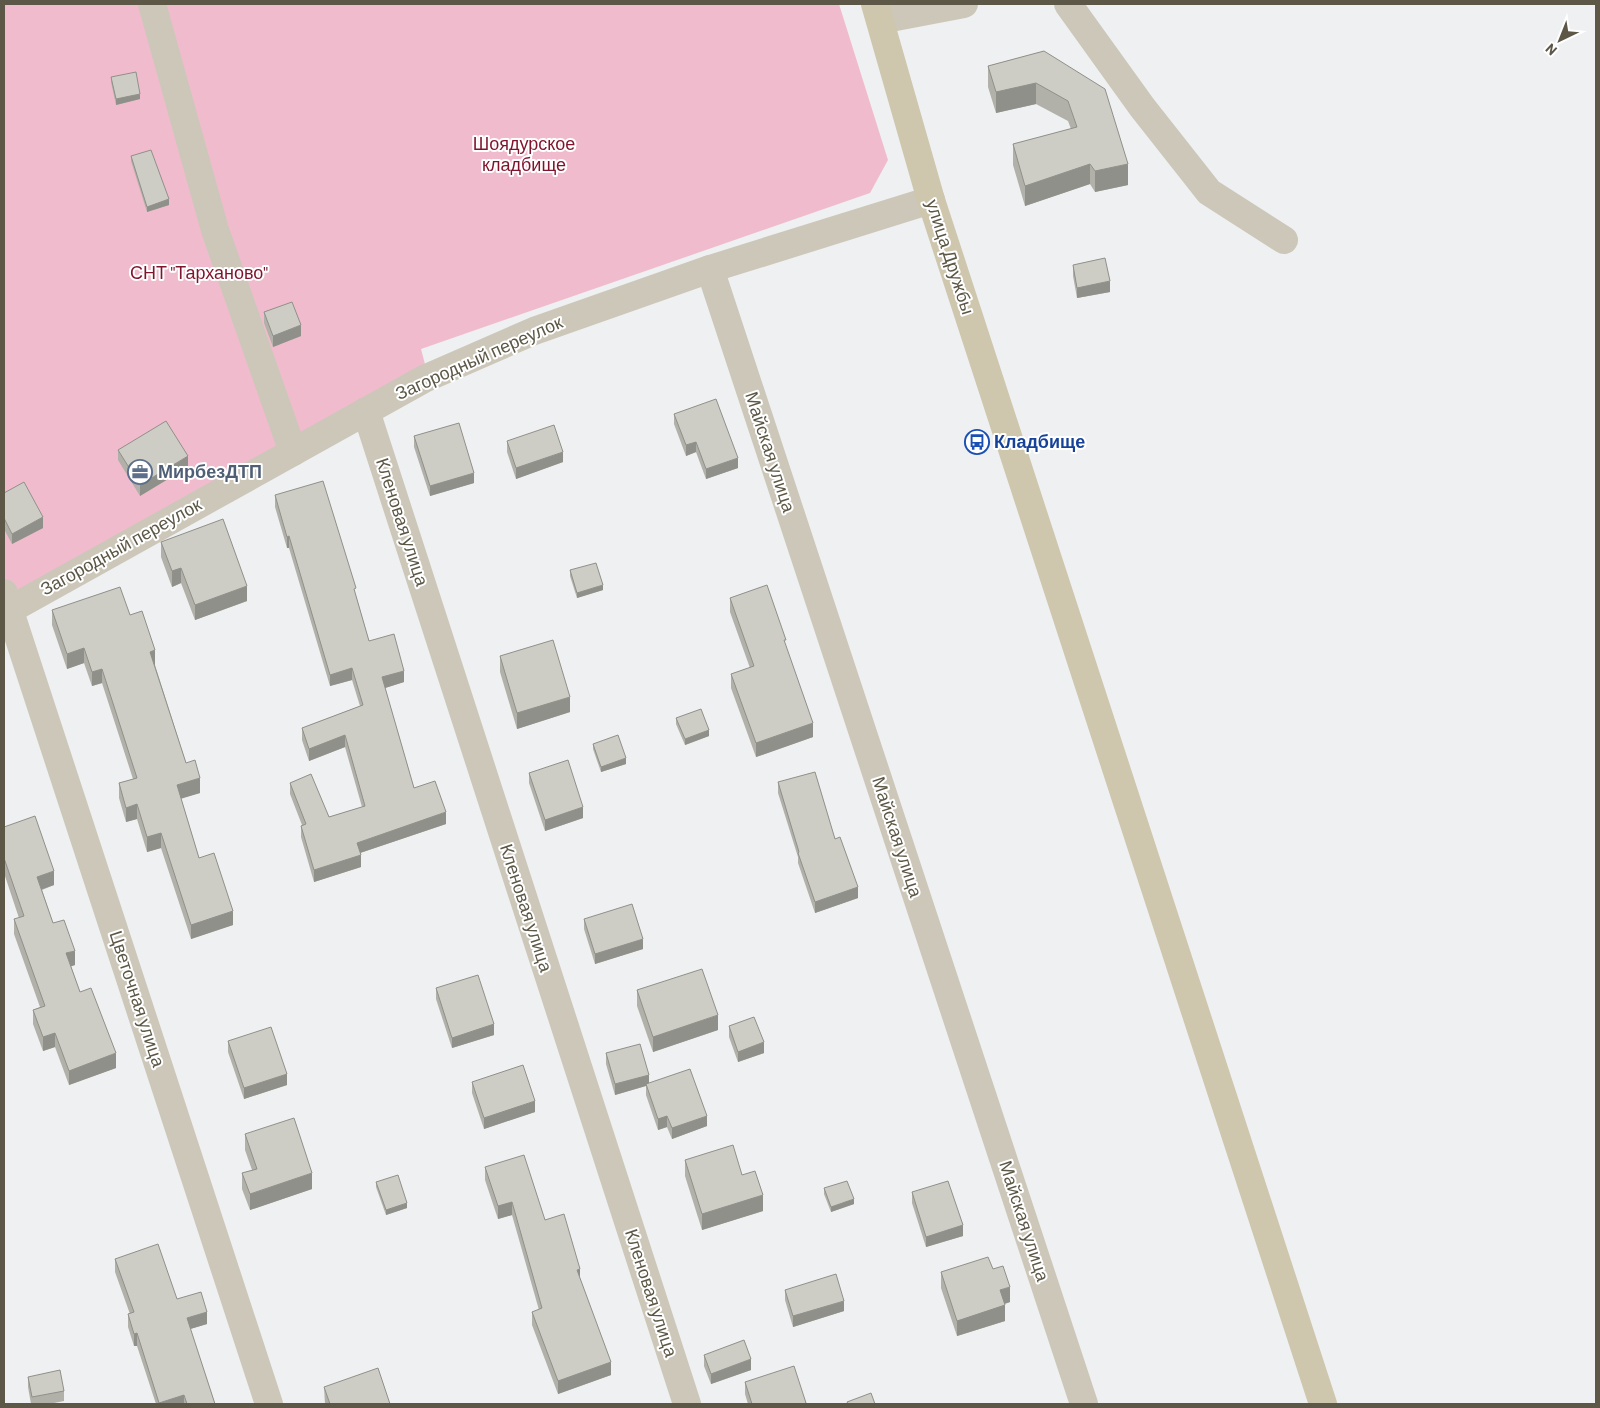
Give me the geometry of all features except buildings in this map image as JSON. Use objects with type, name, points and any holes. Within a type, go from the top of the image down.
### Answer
[{"type":"main road","name":"улица Дружбы","points":[[877,12],[931,200],[1323,1404]]},
{"type":"street","points":[[152,4],[215,230],[293,452]]},
{"type":"street","points":[[877,12],[964,4]]},
{"type":"street","points":[[1068,4],[1142,107],[1209,192],[1284,240]]},
{"type":"street","name":"Загородный переулок","points":[[6,605],[293,452],[424,379],[534,331],[710,269],[931,200]]},
{"type":"street","name":"Майская улица","points":[[710,269],[1084,1404]]},
{"type":"street","name":"Кленовая улица","points":[[366,411],[687,1404]]},
{"type":"street","name":"Цветочная улица","points":[[6,605],[269,1404]]},
{"type":"green space","points":[[4,4],[839,4],[888,160],[870,193],[421,349],[426,368],[4,608]]},
{"type":"place","name":"Кладбище","points":[[977,442]]},
{"type":"place","name":"МирбезДТП","points":[[140,472]]},
{"type":"park label","name":"Шоядурское кладбище","points":[[524,154]]},
{"type":"park label","name":"СНТ \"Тарханово\"","points":[[199,273]]}]
